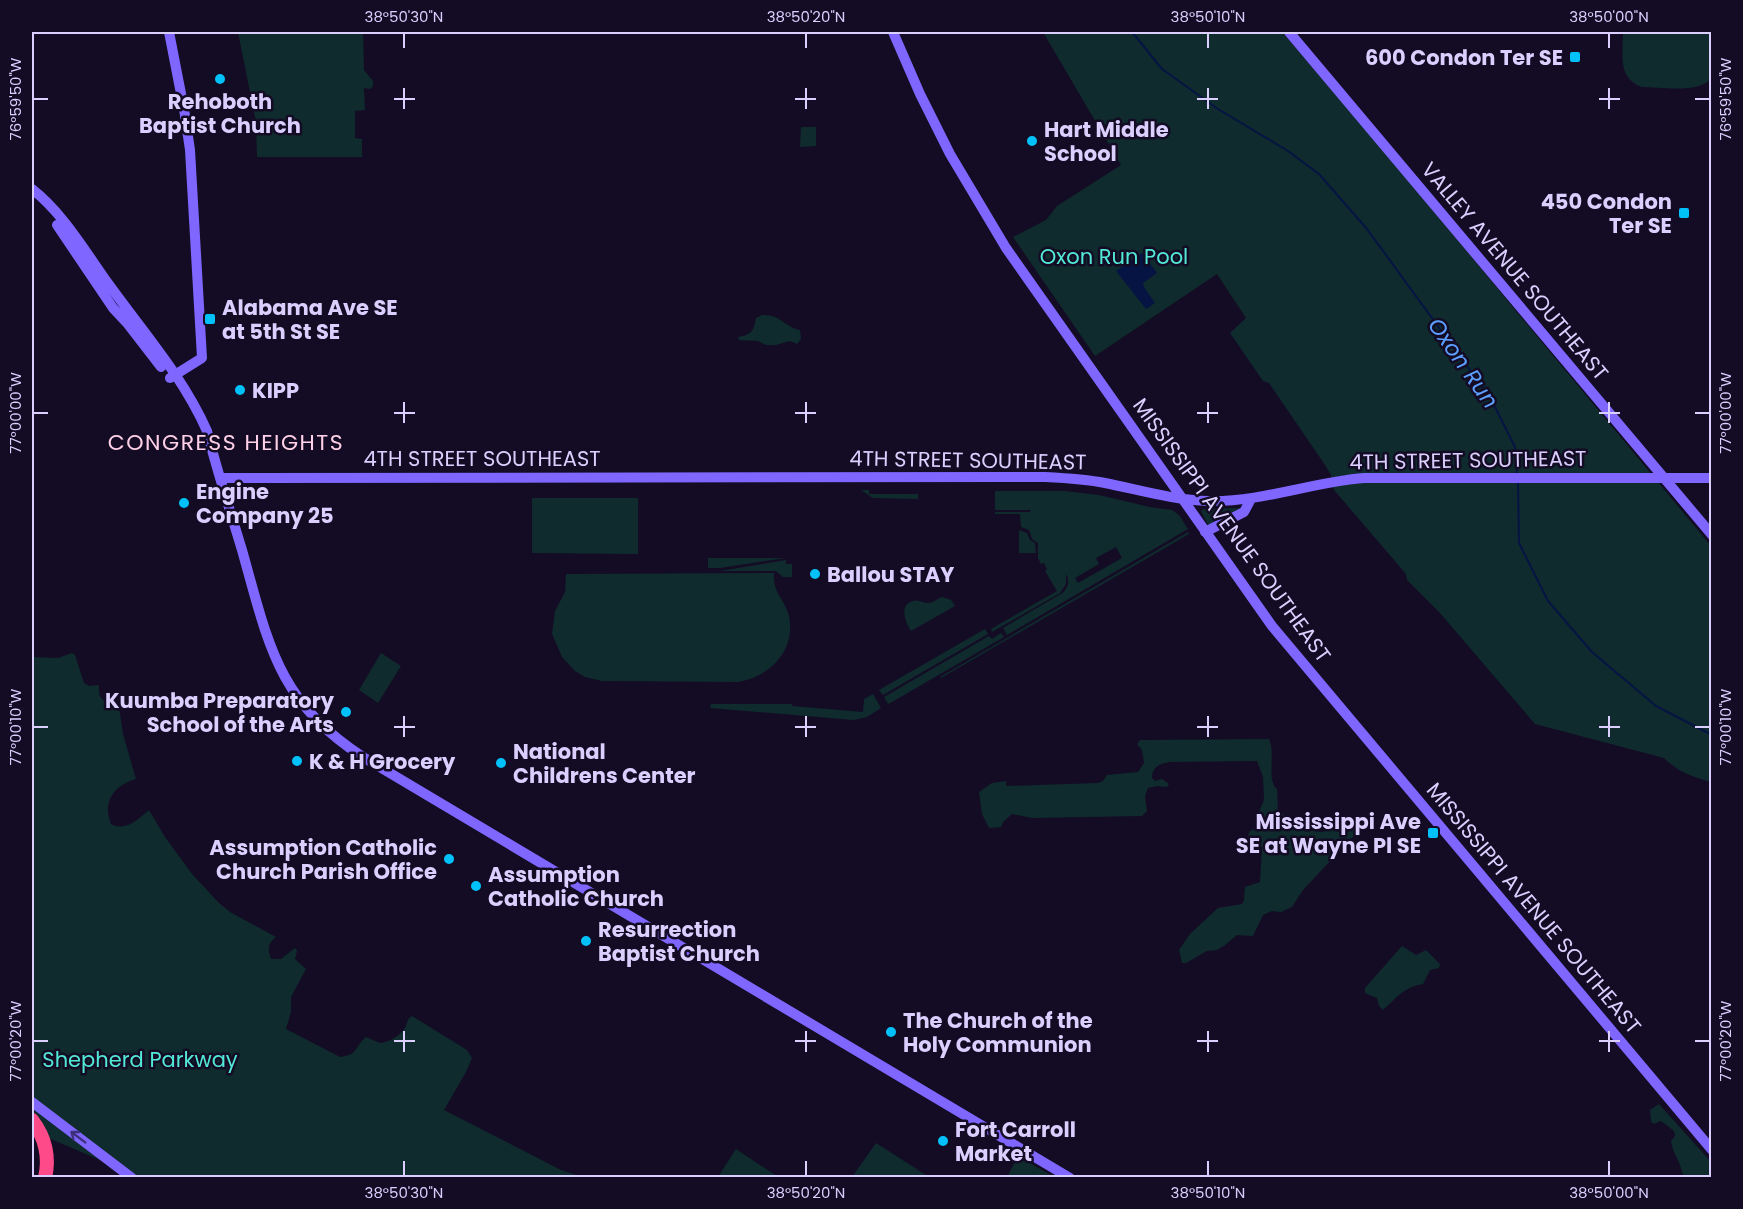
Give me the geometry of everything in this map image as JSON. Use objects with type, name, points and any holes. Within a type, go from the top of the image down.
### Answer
[{"type":"highway","points":[[32,1120],[45,1145],[47,1158],[45,1178]]},
{"type":"main road","points":[[169,32],[190,150],[202,358],[173,377]]},
{"type":"main road","name":"MISSISSIPPI AVENUE SOUTHEAST","points":[[893,32],[924,103],[972,193],[1006,248],[1272,626],[1712,1150]]},
{"type":"main road","name":"VALLEY AVENUE SOUTHEAST","points":[[1289,32],[1712,535]]},
{"type":"main road","points":[[32,189],[59,217],[204,424],[271,650],[300,702],[330,734],[363,756],[1070,1178]]},
{"type":"main road","points":[[32,198],[62,232],[69,246],[113,308],[173,377]]},
{"type":"main road","name":"4TH STREET SOUTHEAST","points":[[220,478],[1045,477],[1085,480],[1182,499],[1211,501],[1251,499],[1354,479],[1712,478]]},
{"type":"main road","points":[[1205,532],[1244,512],[1251,499]]},
{"type":"main road","points":[[32,1102],[128,1176]]},
{"type":"green space","points":[[238,32],[363,32],[364,70],[373,81],[373,86],[370,89],[364,88],[365,110],[355,111],[355,138],[362,139],[362,157],[257,157],[256,122]]},
{"type":"green space","name":"Oxon Run Pool","points":[[1043,32],[1282,32],[1711,546],[1711,782],[1686,773],[1664,758],[1535,724],[1440,613],[1407,580],[1406,574],[1334,490],[1331,475],[1325,465],[1269,383],[1263,381],[1230,333],[1246,318],[1217,274],[1095,356],[1013,237],[1046,220],[1057,206],[1121,165]]},
{"type":"green space","points":[[1623,32],[1711,32],[1711,78],[1706,83],[1689,88],[1642,87],[1634,83],[1628,78],[1623,64]]},
{"type":"green space","points":[[801,127],[816,127],[816,146],[800,147]]},
{"type":"green space","points":[[762,315],[774,316],[800,330],[801,339],[797,344],[790,341],[776,345],[739,340],[738,337],[751,332],[756,318]]},
{"type":"green space","points":[[861,490],[869,490],[869,494],[918,494],[918,499],[873,498]]},
{"type":"green space","points":[[995,491],[1065,491],[1099,495],[1172,510],[1179,515],[1188,529],[1007,635],[1003,628],[1064,592],[1068,585],[1068,578],[1066,574],[1066,584],[1060,593],[992,632],[991,629],[1057,591],[1045,571],[1047,569],[1044,563],[1041,564],[1038,558],[1038,543],[1032,539],[1029,530],[1021,527],[1020,514],[995,514],[995,512],[1030,512],[1031,510],[995,510]],"holes":[[[1116,547],[1122,558],[1078,583],[1075,578],[1099,564],[1096,558]]]},
{"type":"green space","points":[[532,498],[638,498],[638,554],[532,553]]},
{"type":"green space","points":[[1241,508],[1208,525],[1201,511],[1204,509]]},
{"type":"green space","points":[[1019,530],[1027,533],[1030,540],[1035,543],[1036,553],[1019,553]]},
{"type":"green space","points":[[1188,532],[1189,534],[940,677]]},
{"type":"green space","points":[[708,558],[785,558],[708,568]]},
{"type":"green space","points":[[786,560],[786,564],[792,564],[792,577],[783,577],[776,571],[720,571]]},
{"type":"green space","points":[[774,573],[775,586],[789,616],[789,640],[779,660],[751,679],[739,682],[602,681],[585,677],[575,671],[562,657],[552,634],[555,611],[565,592],[566,574]]},
{"type":"green space","points":[[942,597],[951,600],[955,606],[911,631],[904,610],[908,603],[917,600],[930,603]]},
{"type":"green space","points":[[985,629],[988,634],[883,695],[879,690]]},
{"type":"green space","points":[[1001,633],[1004,637],[888,704],[884,697],[989,636],[992,639]]},
{"type":"green space","name":"Shepherd Parkway","points":[[72,653],[75,655],[84,683],[89,686],[99,685],[101,698],[119,707],[123,734],[136,779],[122,785],[112,796],[108,809],[111,824],[127,825],[149,810],[192,874],[219,903],[230,912],[276,937],[269,947],[271,959],[281,959],[295,948],[297,951],[295,959],[306,969],[291,997],[291,1012],[286,1029],[340,1057],[354,1052],[366,1037],[380,1043],[394,1038],[405,1028],[412,1016],[467,1050],[472,1058],[444,1110],[561,1170],[582,1177],[140,1177],[32,1131],[32,657],[58,658]]},
{"type":"green space","points":[[381,653],[401,666],[378,703],[359,690]]},
{"type":"green space","points":[[873,694],[881,708],[867,717],[854,720],[710,708],[711,704],[792,704],[792,706],[863,712],[864,699]]},
{"type":"green space","points":[[1269,739],[1272,752],[1271,773],[1277,789],[1278,810],[1301,829],[1322,832],[1336,828],[1348,831],[1362,821],[1365,824],[1303,890],[1292,907],[1281,912],[1272,911],[1263,915],[1253,936],[1237,935],[1217,950],[1207,951],[1186,963],[1182,963],[1179,950],[1190,934],[1218,908],[1242,904],[1245,887],[1260,882],[1262,847],[1248,835],[1250,831],[1259,827],[1256,819],[1264,800],[1263,777],[1257,761],[1169,762],[1159,765],[1154,769],[1152,778],[1155,781],[1162,779],[1169,784],[1167,787],[1148,788],[1145,796],[1147,811],[1142,816],[1032,818],[1012,814],[1001,827],[989,828],[982,814],[979,792],[992,783],[1006,781],[1006,786],[1098,783],[1103,781],[1107,775],[1138,772],[1144,763],[1142,750],[1137,744],[1140,740]]},
{"type":"green space","points":[[1402,946],[1416,955],[1426,950],[1440,964],[1439,968],[1430,970],[1423,984],[1405,991],[1383,1010],[1377,998],[1365,993],[1365,988]]},
{"type":"green space","points":[[1659,1104],[1711,1162],[1711,1177],[1686,1177],[1682,1173],[1671,1141],[1675,1136],[1674,1131],[1661,1121],[1654,1124],[1651,1122],[1650,1110]]},
{"type":"green space","points":[[876,1143],[929,1177],[852,1177]]},
{"type":"green space","points":[[736,1149],[778,1177],[718,1177]]},
{"type":"green space","points":[[1018,1156],[1054,1177],[1007,1177]]},
{"type":"shaded area","points":[[1142,253],[1157,273],[1143,283],[1155,303],[1146,309],[1116,271]]},
{"type":"waterway","name":"Oxon Run","points":[[1132,32],[1162,69],[1218,109],[1288,151],[1319,174],[1367,229],[1491,399],[1515,447],[1517,474]]},
{"type":"waterway","name":"Oxon Run","points":[[1518,483],[1519,543],[1548,601],[1592,652],[1656,706],[1712,735]]},
{"type":"place","name":"600 Condon Ter SE","points":[[1575,57]]},
{"type":"place","name":"Rehoboth Baptist Church","points":[[220,79]]},
{"type":"place","name":"Hart Middle School","points":[[1032,141]]},
{"type":"place","name":"450 Condon Ter SE","points":[[1684,213]]},
{"type":"place","name":"Alabama Ave SE at 5th St SE","points":[[210,319]]},
{"type":"place","name":"KIPP","points":[[240,390]]},
{"type":"place","name":"Engine Company 25","points":[[184,503]]},
{"type":"place","name":"Ballou STAY","points":[[815,574]]},
{"type":"place","name":"Kuumba Preparatory School of the Arts","points":[[346,712]]},
{"type":"place","name":"K & H Grocery","points":[[297,761]]},
{"type":"place","name":"National Childrens Center","points":[[501,763]]},
{"type":"place","name":"Mississippi Ave SE at Wayne Pl SE","points":[[1433,833]]},
{"type":"place","name":"Assumption Catholic Church Parish Office","points":[[449,859]]},
{"type":"place","name":"Assumption Catholic Church","points":[[476,886]]},
{"type":"place","name":"Resurrection Baptist Church","points":[[586,941]]},
{"type":"place","name":"The Church of the Holy Communion","points":[[891,1032]]},
{"type":"place","name":"Fort Carroll Market","points":[[943,1141]]},
{"type":"district","name":"CONGRESS HEIGHTS","points":[[226,442]]}]
